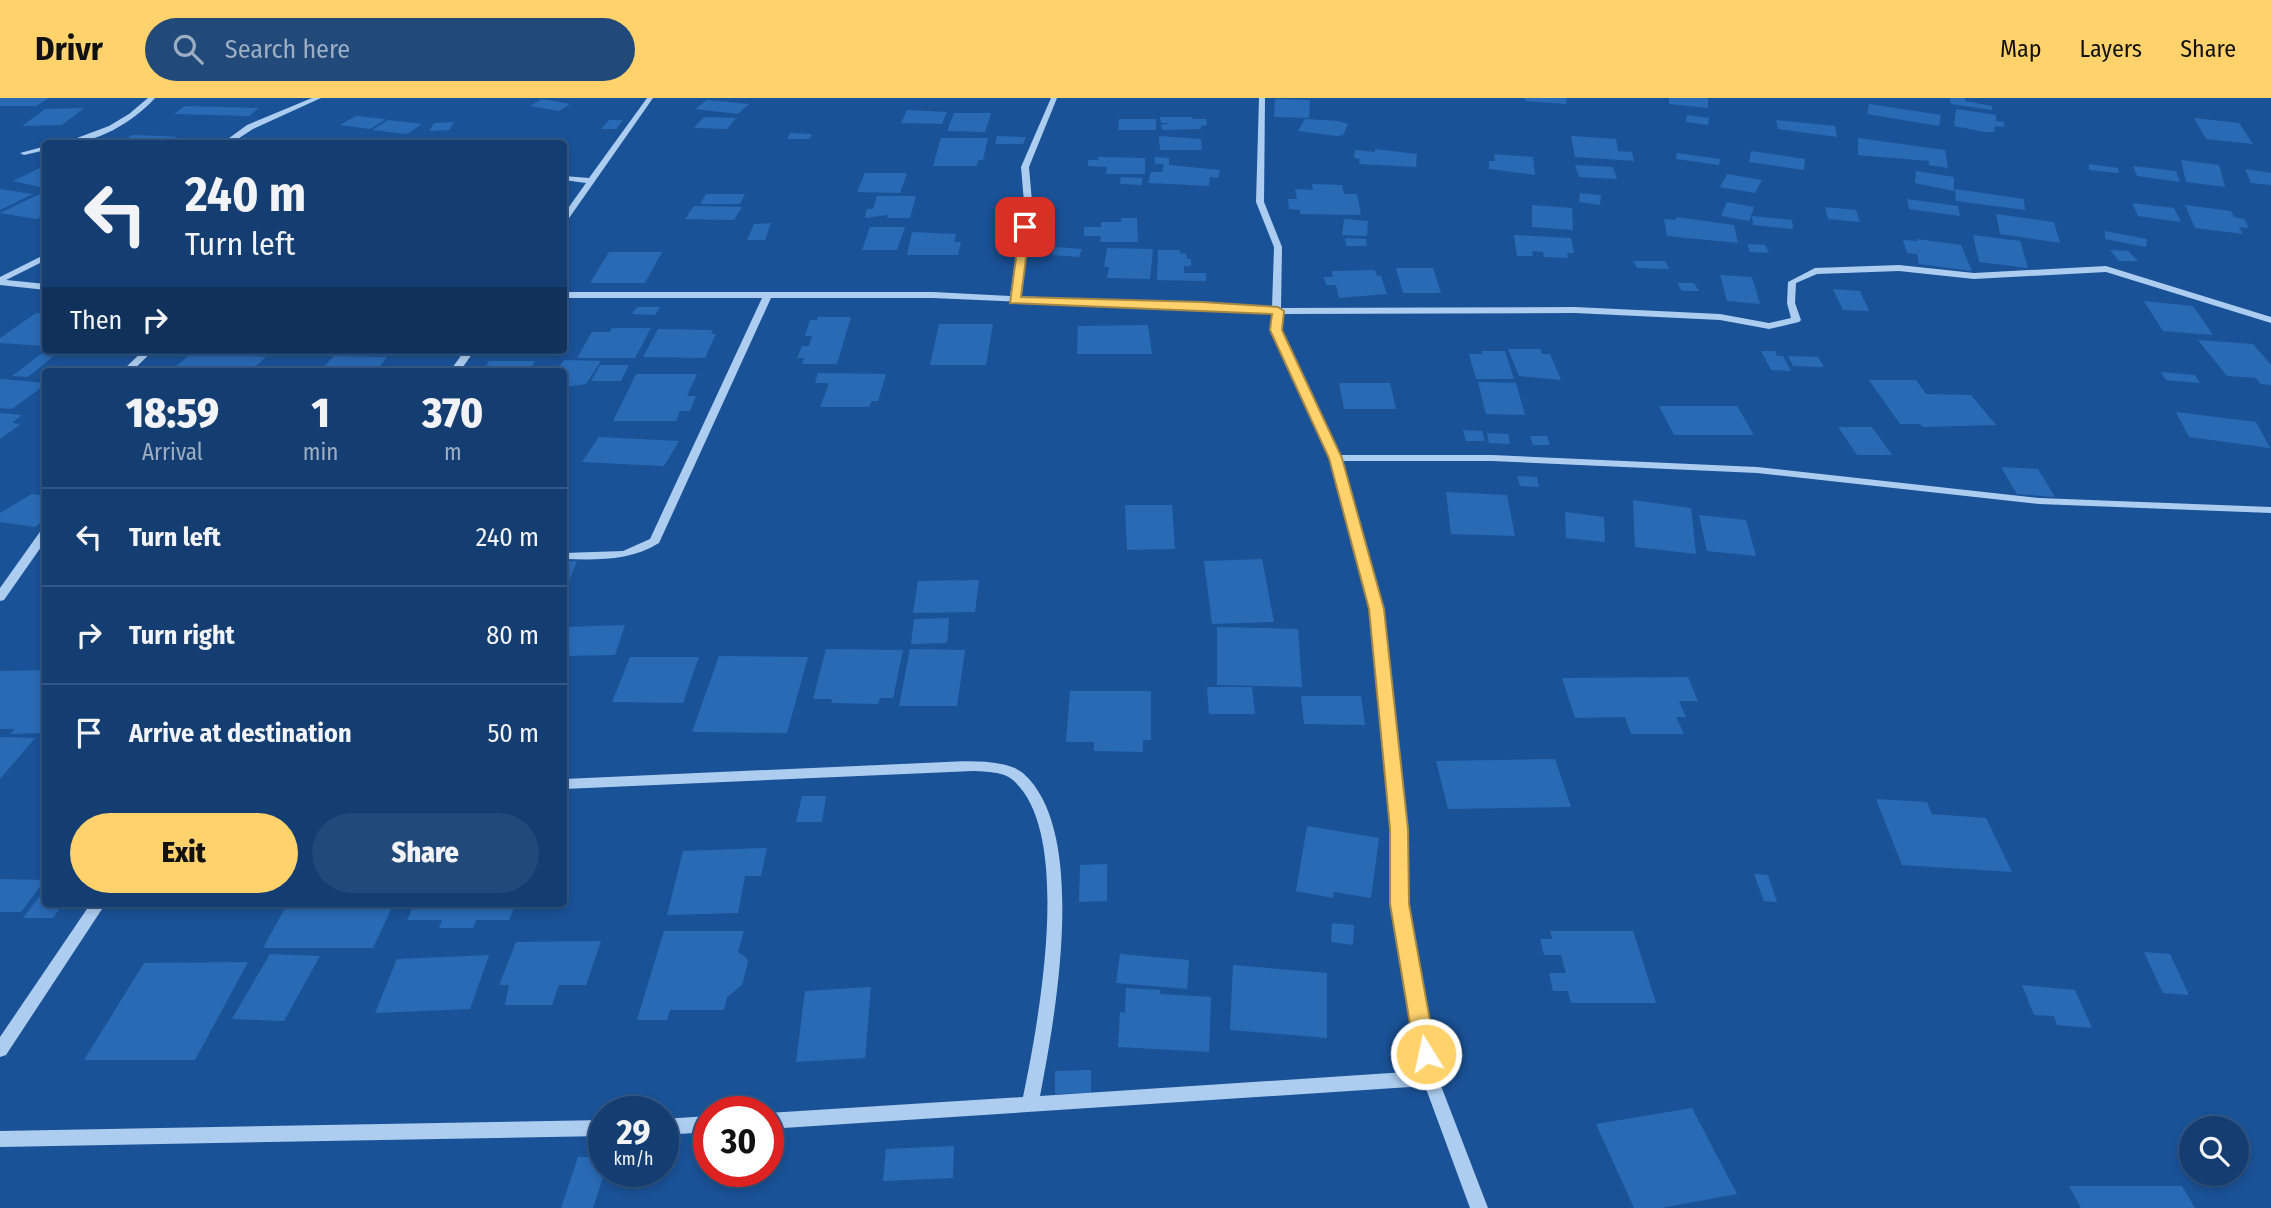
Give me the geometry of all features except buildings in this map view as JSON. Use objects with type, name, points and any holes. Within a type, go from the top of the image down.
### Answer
[{"type":"street","points":[[80,140],[104,134],[133,117],[152,98]]},
{"type":"street","points":[[230,140],[250,127],[318,98]]},
{"type":"street","points":[[567,215],[650,98]]},
{"type":"street","points":[[1014,300],[1028,202],[1025,167],[1054,98]]},
{"type":"street","points":[[1262,98],[1260,202],[1278,247],[1276,330],[1336,458],[1376,609],[1399,829],[1399,904],[1430,1078],[1479,1208]]},
{"type":"street","points":[[24,153],[42,149]]},
{"type":"street","points":[[567,178],[592,181]]},
{"type":"street","points":[[0,281],[42,258]]},
{"type":"street","points":[[567,295],[933,295],[1202,305],[1278,311],[1575,310],[1720,317],[1769,326],[1796,320],[1791,303],[1792,282],[1815,271],[1899,268],[2002,275],[2106,269],[2271,320]]},
{"type":"street","points":[[0,281],[42,286]]},
{"type":"street","points":[[567,556],[606,556],[642,551],[655,541],[767,297]]},
{"type":"street","points":[[130,368],[145,354]]},
{"type":"street","points":[[1336,458],[1492,458],[1757,470],[2039,501],[2271,510]]},
{"type":"street","points":[[0,597],[42,537]]},
{"type":"street","points":[[567,784],[924,767],[985,767],[1018,776],[1043,808],[1056,881],[1045,1032],[1030,1104]]},
{"type":"street","points":[[0,1050],[96,907]]},
{"type":"street","points":[[784,1120],[1430,1078]]},
{"type":"street","points":[[0,1139],[588,1128]]},
{"type":"route","points":[[1025,227],[1014,300],[1202,305],[1278,311],[1276,330],[1336,458],[1376,609],[1399,829],[1399,904],[1426,1054]]}]
